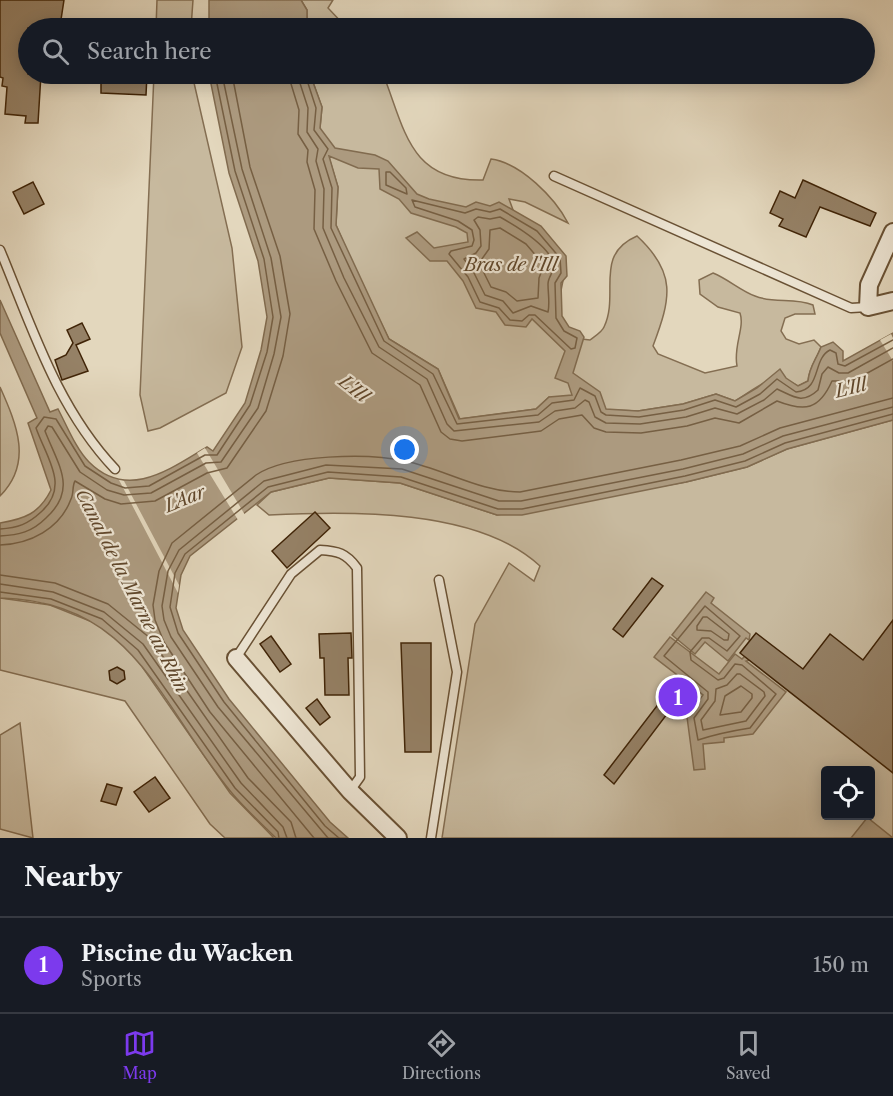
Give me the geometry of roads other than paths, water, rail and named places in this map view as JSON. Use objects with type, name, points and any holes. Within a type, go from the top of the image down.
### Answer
[{"type":"street","points":[[893,232],[868,285],[868,307],[893,301]]},
{"type":"street","points":[[236,658],[350,791],[398,838]]},
{"type":"lane","points":[[554,176],[851,308],[868,307]]},
{"type":"lane","points":[[0,250],[56,387],[92,445],[115,469]]},
{"type":"lane","points":[[236,658],[291,574],[320,550],[337,551],[348,556],[357,568],[360,777],[350,791]]},
{"type":"lane","points":[[432,838],[457,672],[439,580]]},
{"type":"water","points":[[209,0],[301,0],[307,10],[307,18],[209,18]]},
{"type":"water","points":[[211,84],[314,84],[322,107],[320,128],[335,148],[375,155],[388,161],[417,194],[429,199],[466,207],[476,202],[490,206],[499,202],[541,226],[566,256],[567,276],[561,283],[562,316],[569,327],[580,331],[584,337],[573,373],[600,392],[606,409],[638,411],[683,404],[716,394],[735,401],[757,388],[780,369],[786,378],[798,386],[808,381],[811,368],[821,347],[833,342],[843,351],[843,361],[893,333],[893,420],[787,449],[747,467],[686,482],[522,515],[497,515],[400,483],[329,478],[271,492],[190,556],[181,575],[176,608],[183,630],[229,699],[330,822],[348,838],[276,838],[231,792],[162,693],[139,663],[113,637],[83,617],[46,604],[0,598],[0,523],[30,514],[41,505],[51,490],[28,423],[37,418],[0,333],[0,300],[50,412],[58,409],[80,451],[89,462],[104,473],[119,479],[134,480],[164,472],[207,447],[213,451],[245,403],[261,350],[267,317],[258,261],[229,173]],"holes":[[[329,156],[358,168],[379,169],[380,189],[399,199],[411,213],[456,227],[467,233],[468,242],[434,248],[417,232],[406,238],[430,261],[447,261],[463,281],[476,308],[496,312],[505,325],[526,327],[532,319],[565,351],[555,378],[568,383],[572,395],[549,397],[536,409],[459,419],[438,369],[389,339],[336,225],[338,187]]]},
{"type":"water","points":[[706,592],[714,598],[711,603],[750,634],[749,640],[746,638],[728,661],[705,642],[695,654],[672,635]]},
{"type":"water","points":[[670,637],[719,674],[735,654],[742,659],[745,656],[750,660],[746,661],[786,692],[753,734],[724,738],[724,742],[703,744],[705,769],[694,770],[687,717],[703,695],[654,657]]},
{"type":"water","points":[[865,820],[870,820],[893,838],[851,838]]},
{"type":"place","name":"Piscine du Wacken","points":[[678,697]]},
{"type":"water label","name":"Bras de l'Ill","points":[[511,265]]},
{"type":"water label","name":"L'Ill","points":[[851,388]]},
{"type":"water label","name":"L'Ill","points":[[354,389]]},
{"type":"water label","name":"L'Aar","points":[[185,499]]},
{"type":"water label","name":"Canal de la Marne au Rhin","points":[[132,591]]}]
